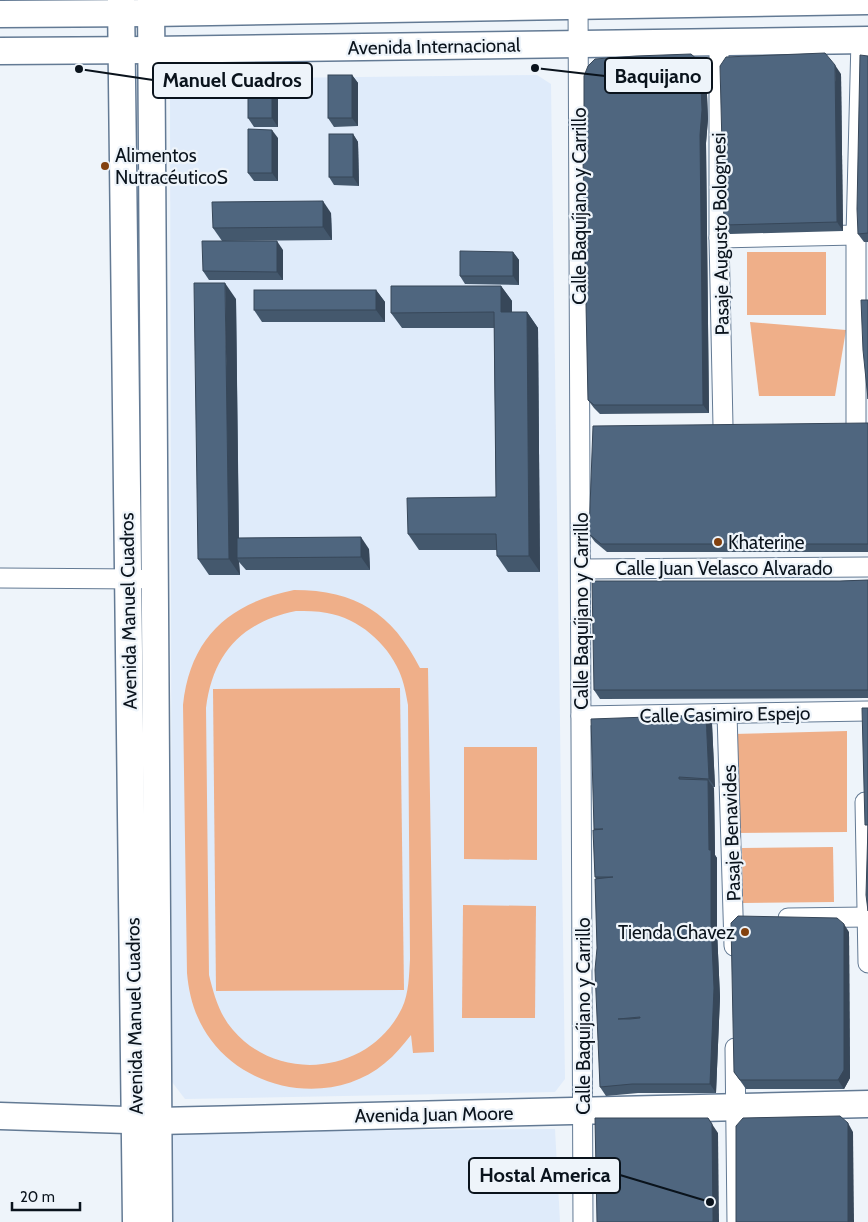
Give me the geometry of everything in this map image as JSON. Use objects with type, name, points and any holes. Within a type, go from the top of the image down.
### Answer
[{"type":"street","name":"Avenida Internacional","points":[[0,14],[121,7],[857,1]]},
{"type":"street","name":"Calle Baquíjano y Carrillo","points":[[578,3],[583,1222]]},
{"type":"street","name":"Avenida Manuel Cuadros","points":[[121,7],[128,578],[147,1120],[159,1222]]},
{"type":"street","name":"Avenida Manuel Cuadros","points":[[136,1222],[147,1120],[155,580],[151,7]]},
{"type":"street","name":"Avenida Internacional","points":[[0,51],[864,40]]},
{"type":"street","points":[[837,424],[862,424],[856,235],[864,40]]},
{"type":"street","name":"Pasaje Augusto Bolognesi","points":[[718,42],[719,238],[723,426]]},
{"type":"street","points":[[719,238],[856,235]]},
{"type":"street","points":[[704,426],[742,425]]},
{"type":"street","points":[[580,427],[599,427]]},
{"type":"street","name":"Calle Juan Velasco Alvarado","points":[[581,569],[868,567]]},
{"type":"street","points":[[0,578],[128,578],[155,580]]},
{"type":"street","points":[[863,731],[865,711]]},
{"type":"street","name":"Calle Casimiro Espejo","points":[[582,716],[865,711]]},
{"type":"street","name":"Pasaje Benavides","points":[[727,714],[734,968]]},
{"type":"street","points":[[864,780],[868,963]]},
{"type":"street","points":[[772,918],[867,917]]},
{"type":"street","points":[[734,918],[753,918]]},
{"type":"street","points":[[734,1028],[737,1222]]},
{"type":"street","name":"Avenida Juan Moore","points":[[0,1116],[147,1120],[868,1104]]},
{"type":"shaded area","points":[[537,75],[551,84],[565,1079],[555,1092],[185,1099],[172,1082],[170,90],[180,79]]},
{"type":"shaded area","points":[[747,252],[826,252],[826,315],[747,315]]},
{"type":"shaded area","points":[[750,322],[846,330],[835,396],[759,396]]},
{"type":"shaded area","points":[[294,590],[316,591],[336,594],[354,600],[370,608],[384,619],[409,649],[420,668],[428,668],[434,1052],[413,1053],[411,1035],[389,1060],[364,1077],[342,1085],[318,1089],[294,1088],[270,1082],[247,1072],[228,1058],[211,1040],[197,1016],[189,991],[187,973],[183,705],[187,681],[194,661],[204,643],[217,627],[232,614],[250,604]],"holes":[[[296,611],[319,612],[339,616],[350,620],[370,633],[394,661],[405,688],[408,705],[410,959],[406,996],[402,1008],[388,1030],[369,1047],[347,1058],[324,1064],[299,1064],[275,1059],[252,1048],[228,1024],[215,997],[209,975],[206,708],[210,688],[215,671],[233,643],[260,623]]]},
{"type":"shaded area","points":[[400,688],[404,990],[216,991],[213,689]]},
{"type":"shaded area","points":[[847,731],[847,832],[735,833],[733,734]]},
{"type":"shaded area","points":[[464,747],[537,747],[537,860],[464,859]]},
{"type":"shaded area","points":[[833,847],[834,902],[743,903],[742,848]]},
{"type":"shaded area","points":[[463,905],[536,906],[535,1018],[462,1018]]},
{"type":"shaded area","points":[[555,1129],[560,1222],[172,1222],[171,1132]]},
{"type":"building","points":[[825,53],[835,65],[837,222],[724,225],[720,66],[726,57]]},
{"type":"building","points":[[691,54],[700,62],[702,110],[700,135],[703,405],[594,405],[588,400],[583,161],[584,76],[588,66],[595,59]]},
{"type":"building","points":[[860,55],[868,56],[868,233],[858,234],[857,209]]},
{"type":"building","points":[[248,75],[272,75],[272,118],[248,118]]},
{"type":"building","points":[[328,75],[352,75],[352,118],[328,118]]},
{"type":"building","points":[[248,129],[272,130],[272,173],[248,173]]},
{"type":"building","points":[[329,134],[353,134],[353,177],[329,177]]},
{"type":"building","points":[[323,201],[323,227],[213,228],[212,202]]},
{"type":"building","points":[[202,241],[277,241],[277,272],[203,271]]},
{"type":"building","points":[[460,251],[513,252],[513,276],[460,276]]},
{"type":"building","points":[[194,283],[225,283],[229,559],[198,559]]},
{"type":"building","points":[[391,286],[501,286],[501,312],[527,312],[529,556],[497,556],[496,534],[408,534],[407,498],[496,497],[494,312],[391,313]]},
{"type":"building","points":[[254,290],[376,290],[376,310],[254,310]]},
{"type":"building","points":[[861,300],[868,300],[868,399],[863,350]]},
{"type":"building","points":[[868,423],[868,544],[601,544],[589,534],[593,426]]},
{"type":"building","points":[[361,537],[361,557],[237,558],[237,538]]},
{"type":"building","points":[[868,580],[868,690],[594,690],[592,581]]},
{"type":"building","points":[[862,708],[868,708],[868,825],[865,825]]},
{"type":"building","points":[[706,715],[709,779],[679,777],[679,779],[708,780],[714,988],[710,1084],[632,1084],[600,1087],[595,970],[597,948],[595,879],[613,877],[595,877],[593,830],[603,829],[594,829],[591,719]],"holes":[[[640,1017],[630,1019],[618,1019]]]},
{"type":"building","points":[[868,825],[868,911],[866,895]]},
{"type":"building","points":[[738,916],[837,918],[844,924],[844,1070],[838,1080],[740,1080],[734,1072],[731,923]]},
{"type":"building","points":[[840,1116],[848,1123],[848,1222],[736,1222],[736,1126],[743,1118]]},
{"type":"building","points":[[595,1118],[708,1118],[712,1124],[713,1222],[597,1222]]},
{"type":"place","name":"Baquijano","points":[[535,68]]},
{"type":"place","name":"Manuel Cuadros","points":[[79,69]]},
{"type":"place","name":"Alimentos NutracéuticoS","points":[[105,166]]},
{"type":"place","name":"Khaterine","points":[[718,542]]},
{"type":"place","name":"Tienda Chavez","points":[[745,932]]},
{"type":"place","name":"Hostal America","points":[[710,1202]]}]
